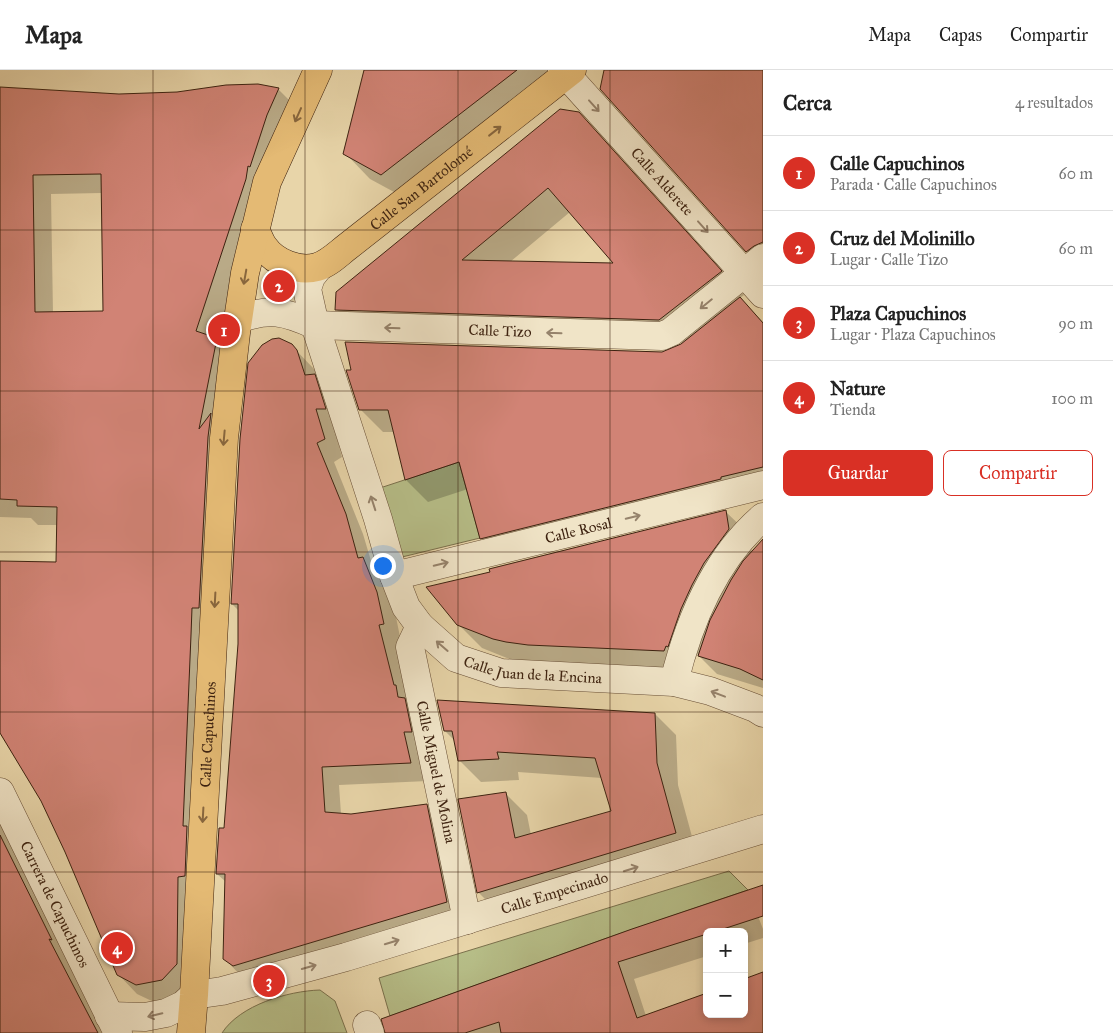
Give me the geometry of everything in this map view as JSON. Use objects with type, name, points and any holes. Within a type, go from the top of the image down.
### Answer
[{"type":"main road","name":"Calle Capuchinos","points":[[191,1033],[224,438],[238,319],[245,274],[267,182],[318,70]]},
{"type":"main road","name":"Calle San Bartolomé","points":[[319,267],[347,248],[567,72]]},
{"type":"main road","points":[[255,229],[264,248],[271,255],[292,267],[303,269],[319,267]]},
{"type":"street","name":"Calle Alderete","points":[[567,72],[754,266],[763,294]]},
{"type":"street","name":"Calle Tizo","points":[[238,319],[258,312],[277,312],[315,325],[662,336],[671,332],[754,266]]},
{"type":"street","name":"Calle San Bartolomé","points":[[315,325],[307,289],[311,277],[319,267]]},
{"type":"street","name":"Calle Juan de la Encina","points":[[315,325],[375,510],[394,576],[406,606],[420,626],[456,658],[501,673],[674,682],[710,691],[755,708],[763,713]]},
{"type":"street","name":"Calle Rosal","points":[[394,576],[763,485]]},
{"type":"street","points":[[674,682],[693,618],[710,582],[747,531],[763,517]]},
{"type":"street","name":"Calle Miguel de Molina","points":[[420,626],[410,647],[467,920]]},
{"type":"street","name":"Carrera de Capuchinos","points":[[0,792],[114,1025]]},
{"type":"street","name":"Calle Empecinado","points":[[194,995],[222,991],[346,956],[763,829]]},
{"type":"street","points":[[114,1025],[166,1013],[182,1005],[194,995]]},
{"type":"green space","points":[[459,462],[480,538],[402,557],[380,488]]},
{"type":"green space","points":[[729,871],[748,890],[390,1016],[379,978]]},
{"type":"green space","points":[[320,990],[335,1001],[347,1033],[222,1033],[230,1023],[252,1007],[294,993]]},
{"type":"building","points":[[364,70],[517,70],[381,175],[343,154]]},
{"type":"building","points":[[604,70],[763,70],[763,242],[746,252],[600,89]]},
{"type":"building","points":[[258,84],[279,88],[267,115],[250,167],[248,166],[246,179],[196,331],[217,338],[199,429],[211,413],[208,437],[199,608],[192,608],[183,826],[187,826],[185,876],[178,877],[177,964],[162,980],[136,985],[117,975],[65,852],[41,801],[0,733],[0,561],[56,562],[57,507],[17,506],[17,500],[0,499],[0,87],[119,94],[177,92],[226,85]],"holes":[[[101,174],[103,311],[35,312],[33,175]]]},
{"type":"building","points":[[560,109],[579,112],[722,271],[659,320],[335,310],[336,292]],"holes":[[[548,188],[613,263],[462,260]]]},
{"type":"building","points":[[740,297],[763,323],[763,467],[480,539],[459,462],[405,480],[388,410],[359,410],[346,370],[351,370],[345,342],[662,352],[681,344]]},
{"type":"building","points":[[279,338],[292,344],[297,350],[305,375],[315,374],[326,409],[316,409],[325,439],[317,443],[346,514],[358,558],[363,557],[377,592],[384,624],[379,625],[394,685],[396,685],[398,697],[405,698],[412,732],[404,732],[411,763],[322,767],[325,812],[351,814],[427,804],[447,902],[233,966],[223,959],[225,874],[216,874],[219,828],[224,828],[238,644],[238,604],[231,604],[240,439],[248,363],[262,345],[272,339]]},
{"type":"building","points":[[726,510],[729,529],[704,563],[692,585],[681,609],[668,647],[666,646],[664,651],[528,645],[493,639],[457,625],[426,587],[490,572],[489,569]]},
{"type":"building","points":[[763,539],[763,680],[740,669],[698,656],[710,620],[731,580],[743,561]]},
{"type":"building","points":[[437,700],[655,713],[657,763],[676,833],[477,893],[458,799],[506,792],[515,838],[611,811],[595,758],[497,752],[499,759],[458,761],[452,731],[444,731]]},
{"type":"building","points":[[0,835],[52,940],[49,939],[98,1033],[0,1033]]},
{"type":"building","points":[[763,885],[763,916],[726,928],[703,928],[703,935],[618,962],[637,1018],[703,994],[703,1018],[748,1018],[748,978],[763,972],[763,1033],[501,1033],[499,1022],[465,1033],[385,1033],[381,1019],[632,929]]},
{"type":"place","name":"Cruz del Molinillo","points":[[279,286]]},
{"type":"place","name":"Calle Capuchinos","points":[[224,330]]},
{"type":"place","name":"Nature","points":[[117,948]]},
{"type":"place","name":"Plaza Capuchinos","points":[[269,981]]}]
